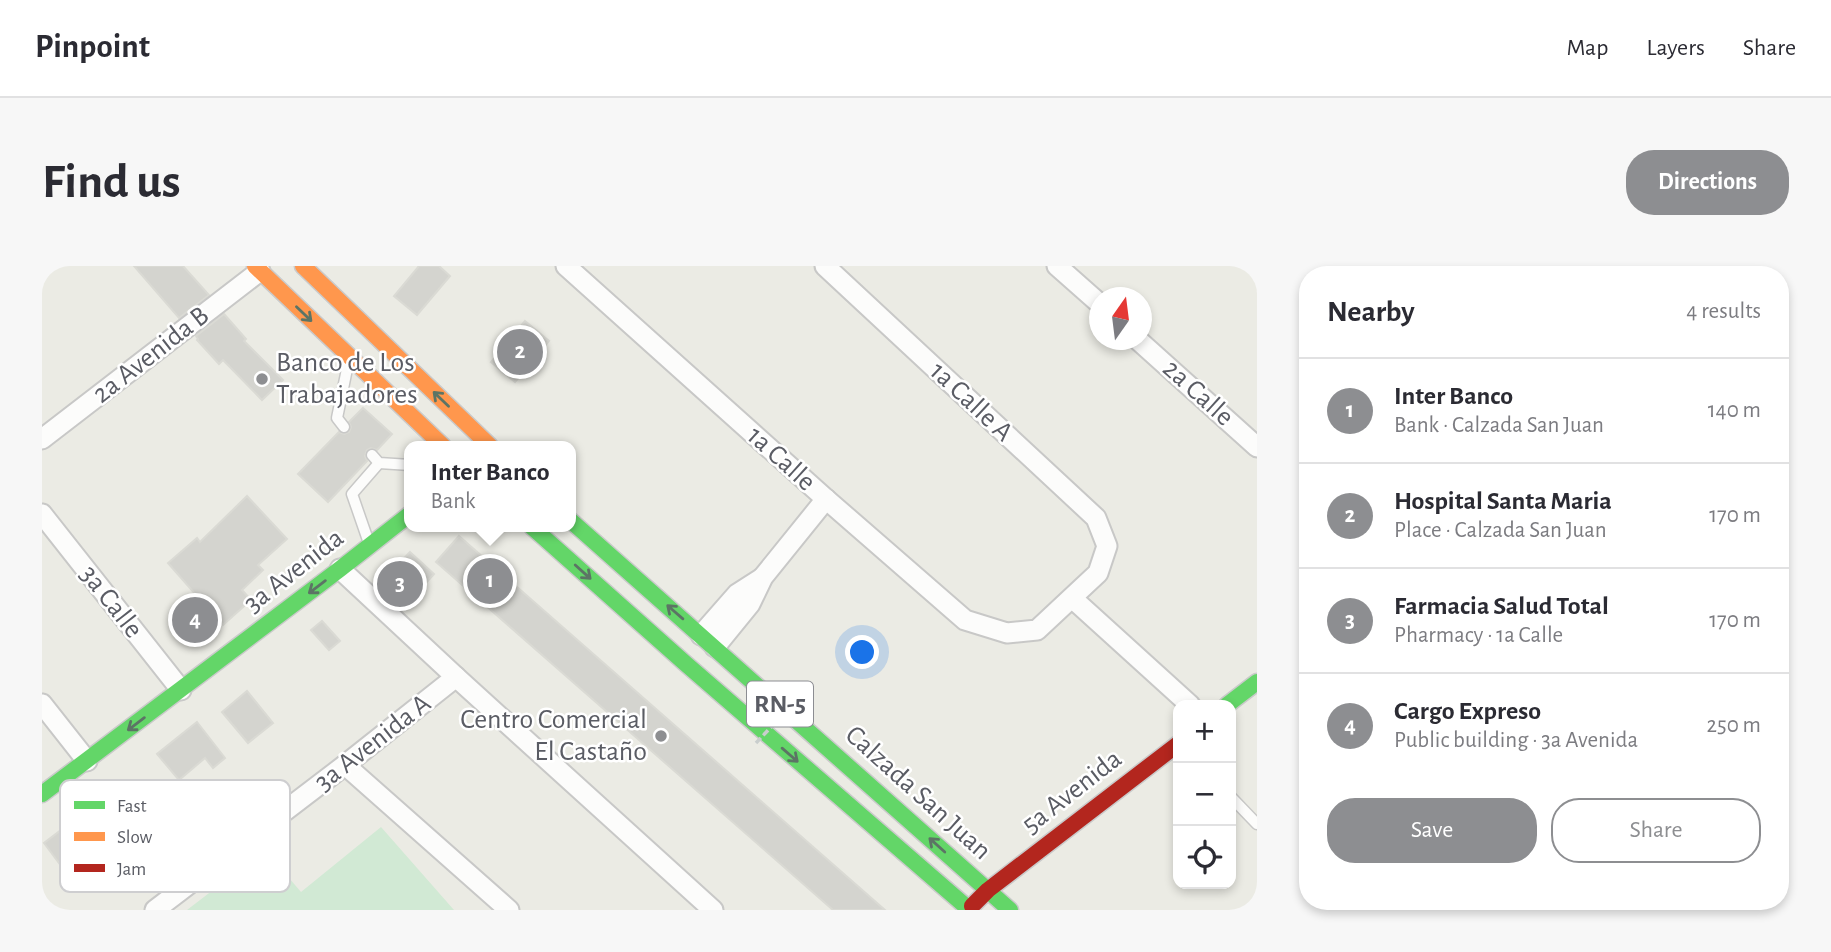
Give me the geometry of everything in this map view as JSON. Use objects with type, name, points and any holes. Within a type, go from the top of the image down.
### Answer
[{"type":"main road","points":[[307,267],[485,441]]},
{"type":"main road","points":[[258,269],[438,441]]},
{"type":"main road","name":"3a Avenida","points":[[61,780],[404,519]]},
{"type":"main road","name":"Calzada San Juan","points":[[576,525],[1010,910]]},
{"type":"main road","name":"Calzada San Juan","points":[[538,532],[685,664],[969,910]]},
{"type":"main road","points":[[1234,700],[1257,682]]},
{"type":"main road","name":"5a Avenida","points":[[969,910],[988,890],[1173,748]]},
{"type":"main road","name":"3a Avenida","points":[[42,794],[60,781]]},
{"type":"street","name":"1a Calle","points":[[566,266],[965,620],[1007,633],[1037,630],[1072,598]]},
{"type":"street","name":"1a Calle A","points":[[825,266],[1096,518],[1107,546],[1098,573],[1072,598]]},
{"type":"street","points":[[1057,266],[1089,294]]},
{"type":"street","name":"2a Avenida B","points":[[42,439],[258,269]]},
{"type":"street","name":"2a Calle","points":[[1149,350],[1257,447]]},
{"type":"street","points":[[708,641],[750,604],[762,577],[826,499]]},
{"type":"street","name":"3a Calle","points":[[42,514],[181,691]]},
{"type":"street","points":[[340,569],[713,910]]},
{"type":"street","points":[[1072,598],[1184,700]]},
{"type":"street","name":"3a Avenida A","points":[[290,807],[456,677]]},
{"type":"street","points":[[42,704],[87,761]]},
{"type":"street","points":[[345,765],[509,910]]},
{"type":"street","name":"3a Avenida A","points":[[155,910],[179,892]]},
{"type":"lane","points":[[344,427],[337,418],[349,357]]},
{"type":"lane","points":[[370,545],[352,494],[375,459],[404,464]]},
{"type":"lane","points":[[1236,802],[1257,824]]},
{"type":"path","points":[[756,743],[792,705]]},
{"type":"green space","points":[[381,827],[454,910],[187,910],[210,892],[290,892],[290,879],[301,892]]},
{"type":"building","points":[[134,266],[183,266],[209,295],[179,318]]},
{"type":"building","points":[[419,266],[439,266],[450,276],[417,315],[394,296]]},
{"type":"building","points":[[224,314],[246,339],[244,341],[283,380],[262,400],[223,360],[219,364],[197,340],[196,336]]},
{"type":"building","points":[[525,321],[549,341],[515,382],[491,362]]},
{"type":"building","points":[[363,408],[392,434],[377,450],[367,450],[367,461],[328,502],[298,474],[339,432],[349,432],[349,422]]},
{"type":"building","points":[[247,496],[287,539],[258,565],[263,570],[242,590],[251,600],[223,625],[221,622],[197,641],[175,612],[197,596],[168,563],[197,538],[200,542]]},
{"type":"building","name":"Centro Comercial El Castaño","points":[[459,536],[885,910],[833,910],[436,562]]},
{"type":"building","points":[[410,552],[434,574],[405,606],[381,583]]},
{"type":"building","points":[[322,621],[340,641],[329,650],[311,630]]},
{"type":"building","points":[[247,691],[273,723],[248,743],[222,712]]},
{"type":"building","points":[[197,722],[225,758],[213,768],[205,758],[179,780],[157,754]]},
{"type":"building","points":[[60,831],[60,864],[44,843]]},
{"type":"traffic: fast","points":[[61,780],[404,519]]},
{"type":"traffic: fast","points":[[576,525],[1010,910]]},
{"type":"traffic: fast","points":[[538,532],[970,910]]},
{"type":"traffic: fast","points":[[1234,700],[1257,682]]},
{"type":"traffic: fast","points":[[42,794],[60,780]]},
{"type":"traffic: slow","points":[[255,266],[438,441]]},
{"type":"traffic: slow","points":[[303,266],[485,441]]},
{"type":"traffic: jam","points":[[972,906],[988,890],[1173,748]]},
{"type":"place","name":"Hospital Santa Maria","points":[[520,352]]},
{"type":"place","name":"Banco de Los Trabajadores","points":[[262,379]]},
{"type":"place","name":"Inter Banco","points":[[490,581]]},
{"type":"place","name":"Farmacia Salud Total","points":[[400,584]]},
{"type":"place","name":"Cargo Expreso","points":[[195,620]]},
{"type":"place","name":"Centro Comercial El Castaño","points":[[661,736]]}]
